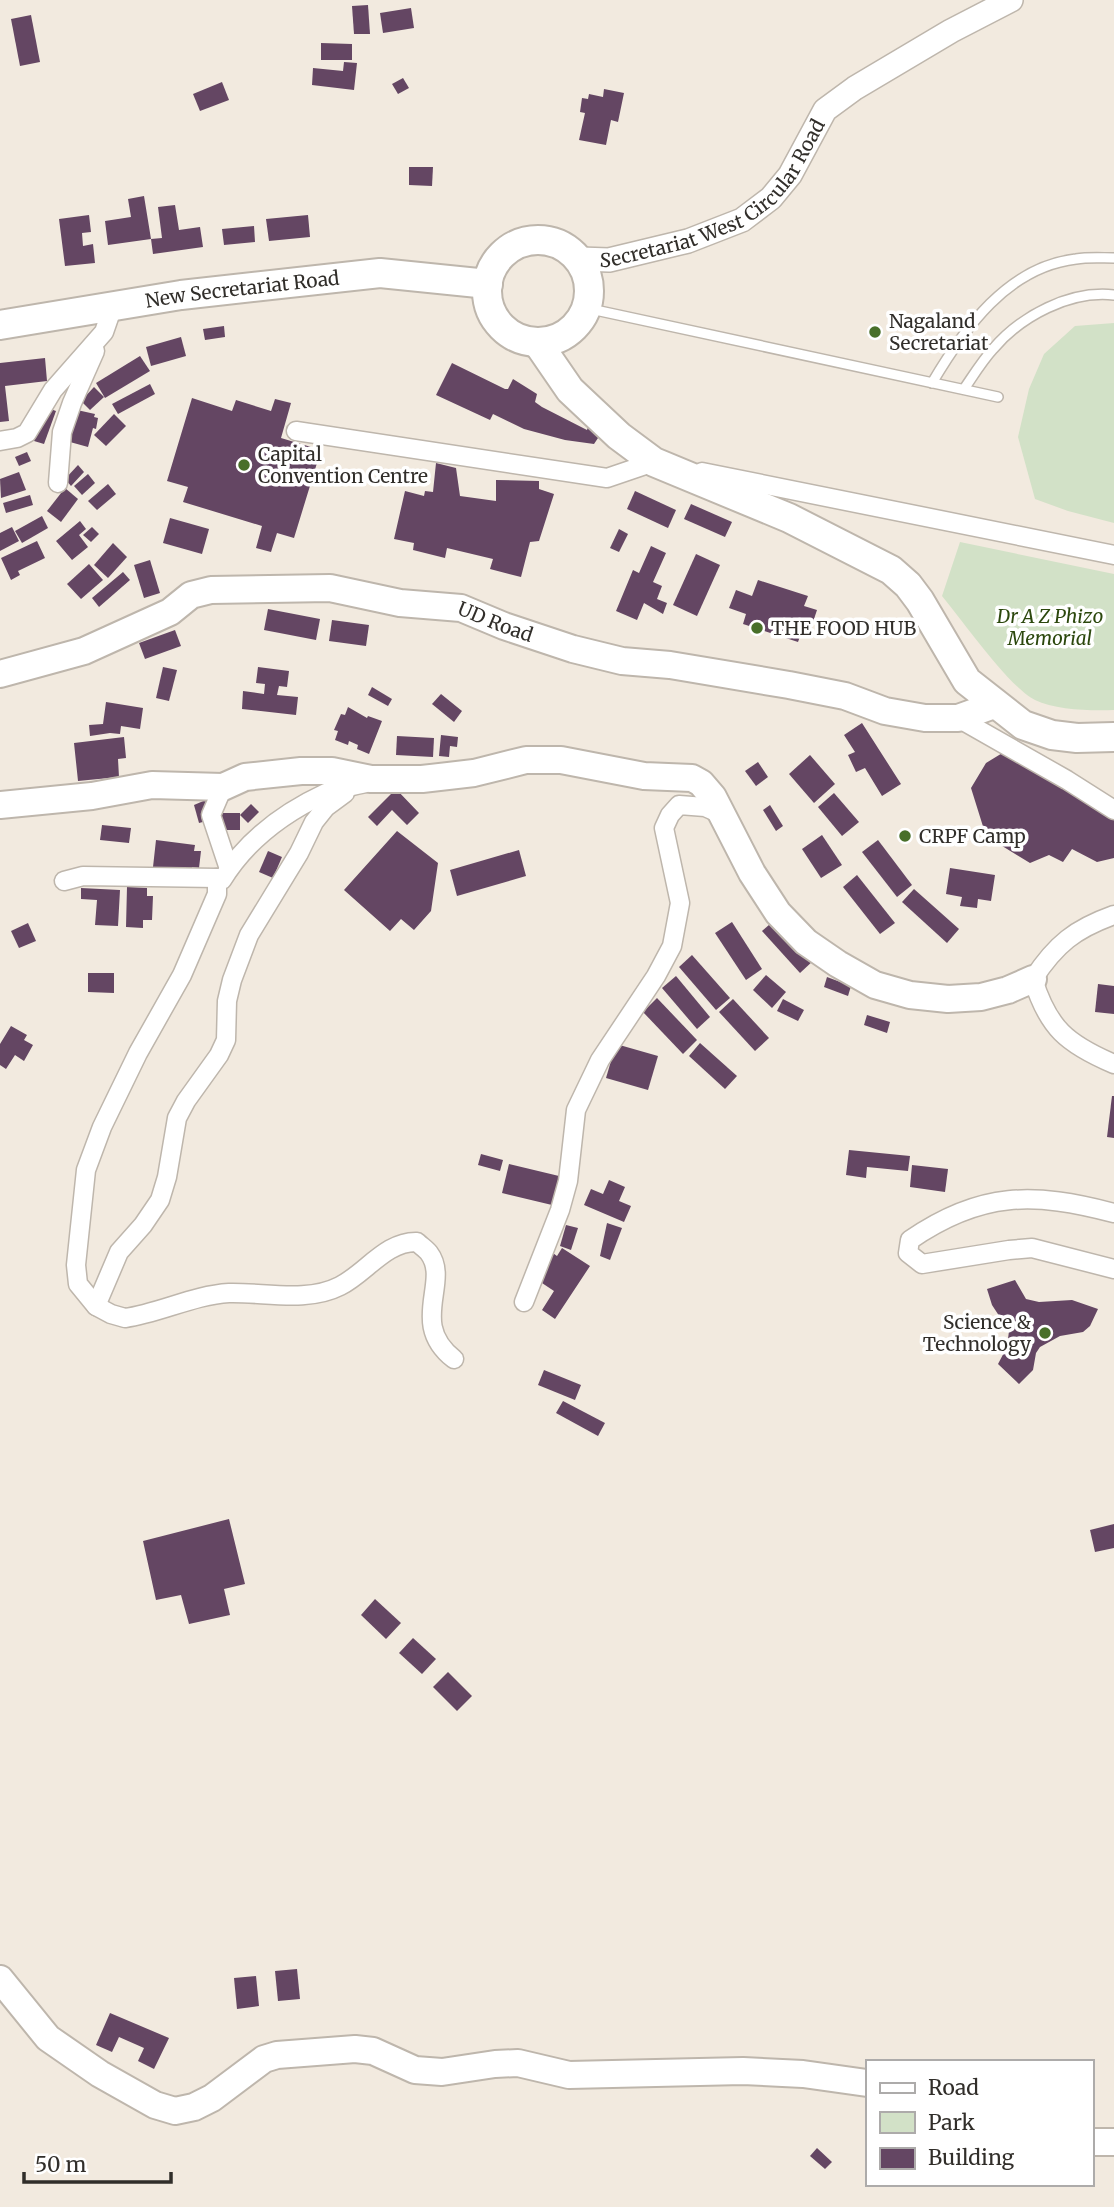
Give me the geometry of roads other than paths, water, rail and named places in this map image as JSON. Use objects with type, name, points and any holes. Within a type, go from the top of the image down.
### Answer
[{"type":"main road","points":[[527,241],[551,242],[562,246],[580,259],[588,285],[586,308],[570,330],[549,340],[537,342],[513,335],[495,319],[487,296],[488,284],[496,261],[505,252],[527,241]]},
{"type":"main road","name":"New Secretariat Road","points":[[0,325],[108,319],[181,295],[380,274],[488,284]]},
{"type":"main road","points":[[537,342],[570,390],[620,436],[654,462],[789,517],[891,570],[908,585],[920,601],[967,681],[1023,725],[1052,735],[1077,738],[1114,737]]},
{"type":"main road","name":"UD Road","points":[[0,674],[84,651],[170,612],[197,593],[211,590],[330,588],[400,603],[461,608],[504,626],[573,649],[622,661],[670,665],[789,685],[845,696],[885,711],[925,718],[958,718],[997,704]]},
{"type":"main road","points":[[0,804],[92,796],[152,785],[223,787],[245,778],[301,771],[332,771],[379,779],[422,779],[474,773],[526,760],[561,760],[644,776],[692,778],[701,783],[713,797],[752,873],[778,913],[806,942],[838,964],[875,985],[910,995],[948,999],[981,998],[1033,979]]},
{"type":"main road","points":[[0,1979],[48,2038],[100,2074],[155,2105],[175,2111],[194,2107],[212,2098],[264,2059],[277,2055],[355,2049],[373,2051],[415,2070],[442,2072],[518,2063],[569,2075],[743,2071],[803,2074],[866,2083]]},
{"type":"main road","points":[[1093,2142],[1114,2142]]},
{"type":"street","name":"Secretariat West Circular Road","points":[[580,259],[609,260],[688,241],[742,220],[771,198],[790,174],[825,110],[906,57],[1011,0]]},
{"type":"street","points":[[0,441],[18,438],[27,433],[54,390],[108,319]]},
{"type":"street","points":[[58,483],[62,432],[108,319]]},
{"type":"street","points":[[296,431],[607,478],[654,462],[1114,555]]},
{"type":"street","points":[[958,718],[1114,810]]},
{"type":"street","points":[[379,779],[328,792],[263,831],[223,873],[182,975],[138,1053],[102,1127],[86,1170],[76,1265],[78,1284],[96,1306],[125,1318],[227,1293],[323,1293],[340,1286],[393,1248],[407,1242],[417,1242],[431,1255],[436,1272],[432,1298],[433,1332],[436,1341],[454,1359]]},
{"type":"street","points":[[96,1306],[119,1252],[143,1225],[160,1200],[167,1177],[177,1118],[226,1040],[227,1001],[249,935],[304,844],[314,822],[326,807],[353,786]]},
{"type":"street","points":[[223,787],[211,815],[223,873]]},
{"type":"street","points":[[524,1303],[560,1210],[568,1181],[576,1110],[600,1060],[656,976],[671,946],[680,903],[664,828],[670,815],[679,806],[705,807],[723,815]]},
{"type":"street","points":[[64,881],[83,876],[223,873]]},
{"type":"street","points":[[1114,915],[1085,925],[1049,955],[1033,979],[1041,1005],[1060,1033],[1093,1055],[1114,1064]]},
{"type":"street","points":[[1114,1213],[1058,1200],[1003,1200],[969,1210],[923,1231],[910,1240],[908,1253],[922,1264],[1032,1248],[1114,1269]]},
{"type":"lane","points":[[932,383],[979,313],[1027,276],[1051,265],[1075,259],[1114,258]]},
{"type":"lane","points":[[964,389],[992,349],[1033,316],[1065,301],[1097,293],[1114,295]]},
{"type":"lane","points":[[586,308],[998,397]]},
{"type":"place","name":"Nagaland Secretariat","points":[[875,332]]},
{"type":"place","name":"Capital Convention Centre","points":[[244,465]]},
{"type":"place","name":"THE FOOD HUB","points":[[757,628]]},
{"type":"place","name":"CRPF Camp","points":[[905,836]]},
{"type":"place","name":"Science & Technology","points":[[1045,1333]]},
{"type":"park label","name":"Dr A Z Phizo Memorial","points":[[1050,627]]}]
